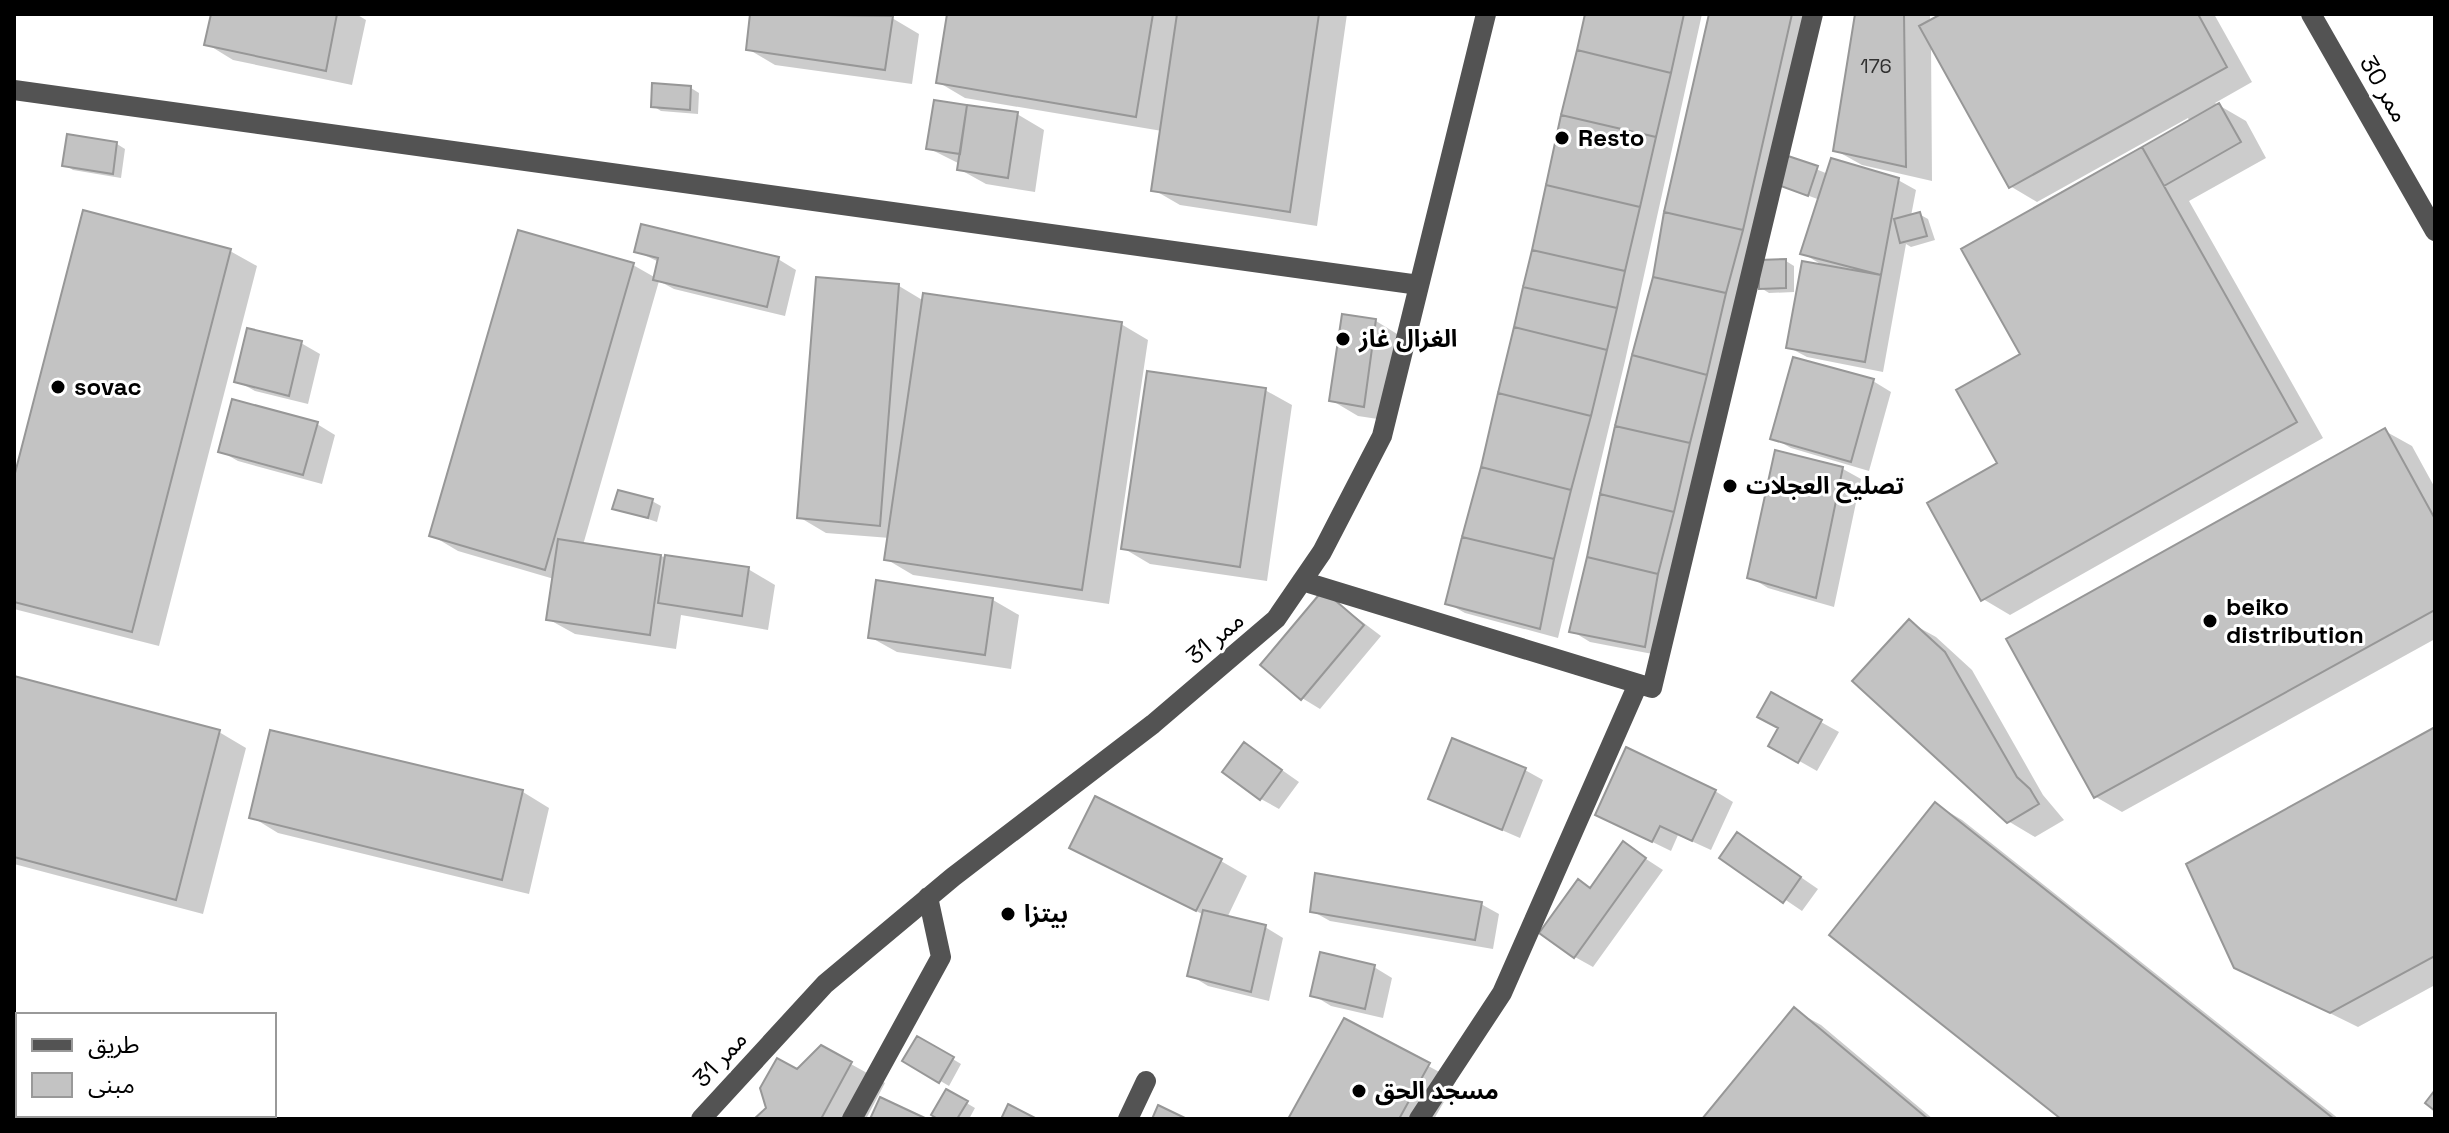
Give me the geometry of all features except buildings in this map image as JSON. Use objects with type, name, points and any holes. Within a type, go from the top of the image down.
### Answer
[{"type":"street","name":"ممر 31","points":[[701,1119],[825,984],[928,897],[1153,724],[1276,619],[1322,552],[1382,436],[1486,14]]},
{"type":"street","points":[[1302,581],[1652,688],[1813,14]]},
{"type":"street","name":"ممر 30","points":[[2311,14],[2435,231]]},
{"type":"street","points":[[14,90],[1419,285]]},
{"type":"street","points":[[1419,1119],[1502,993],[1638,684]]},
{"type":"street","points":[[852,1119],[941,957],[928,897]]},
{"type":"street","points":[[1128,1119],[1146,1081]]},
{"type":"place","name":"Resto","points":[[1562,138]]},
{"type":"place","name":"الغزال غاز","points":[[1343,339]]},
{"type":"place","name":"sovac","points":[[58,387]]},
{"type":"place","name":"تصليح العجلات","points":[[1730,486]]},
{"type":"place","name":"beiko distribution","points":[[2210,621]]},
{"type":"place","name":"بيتزا","points":[[1008,914]]},
{"type":"place","name":"مسجد الحق","points":[[1359,1091]]}]
